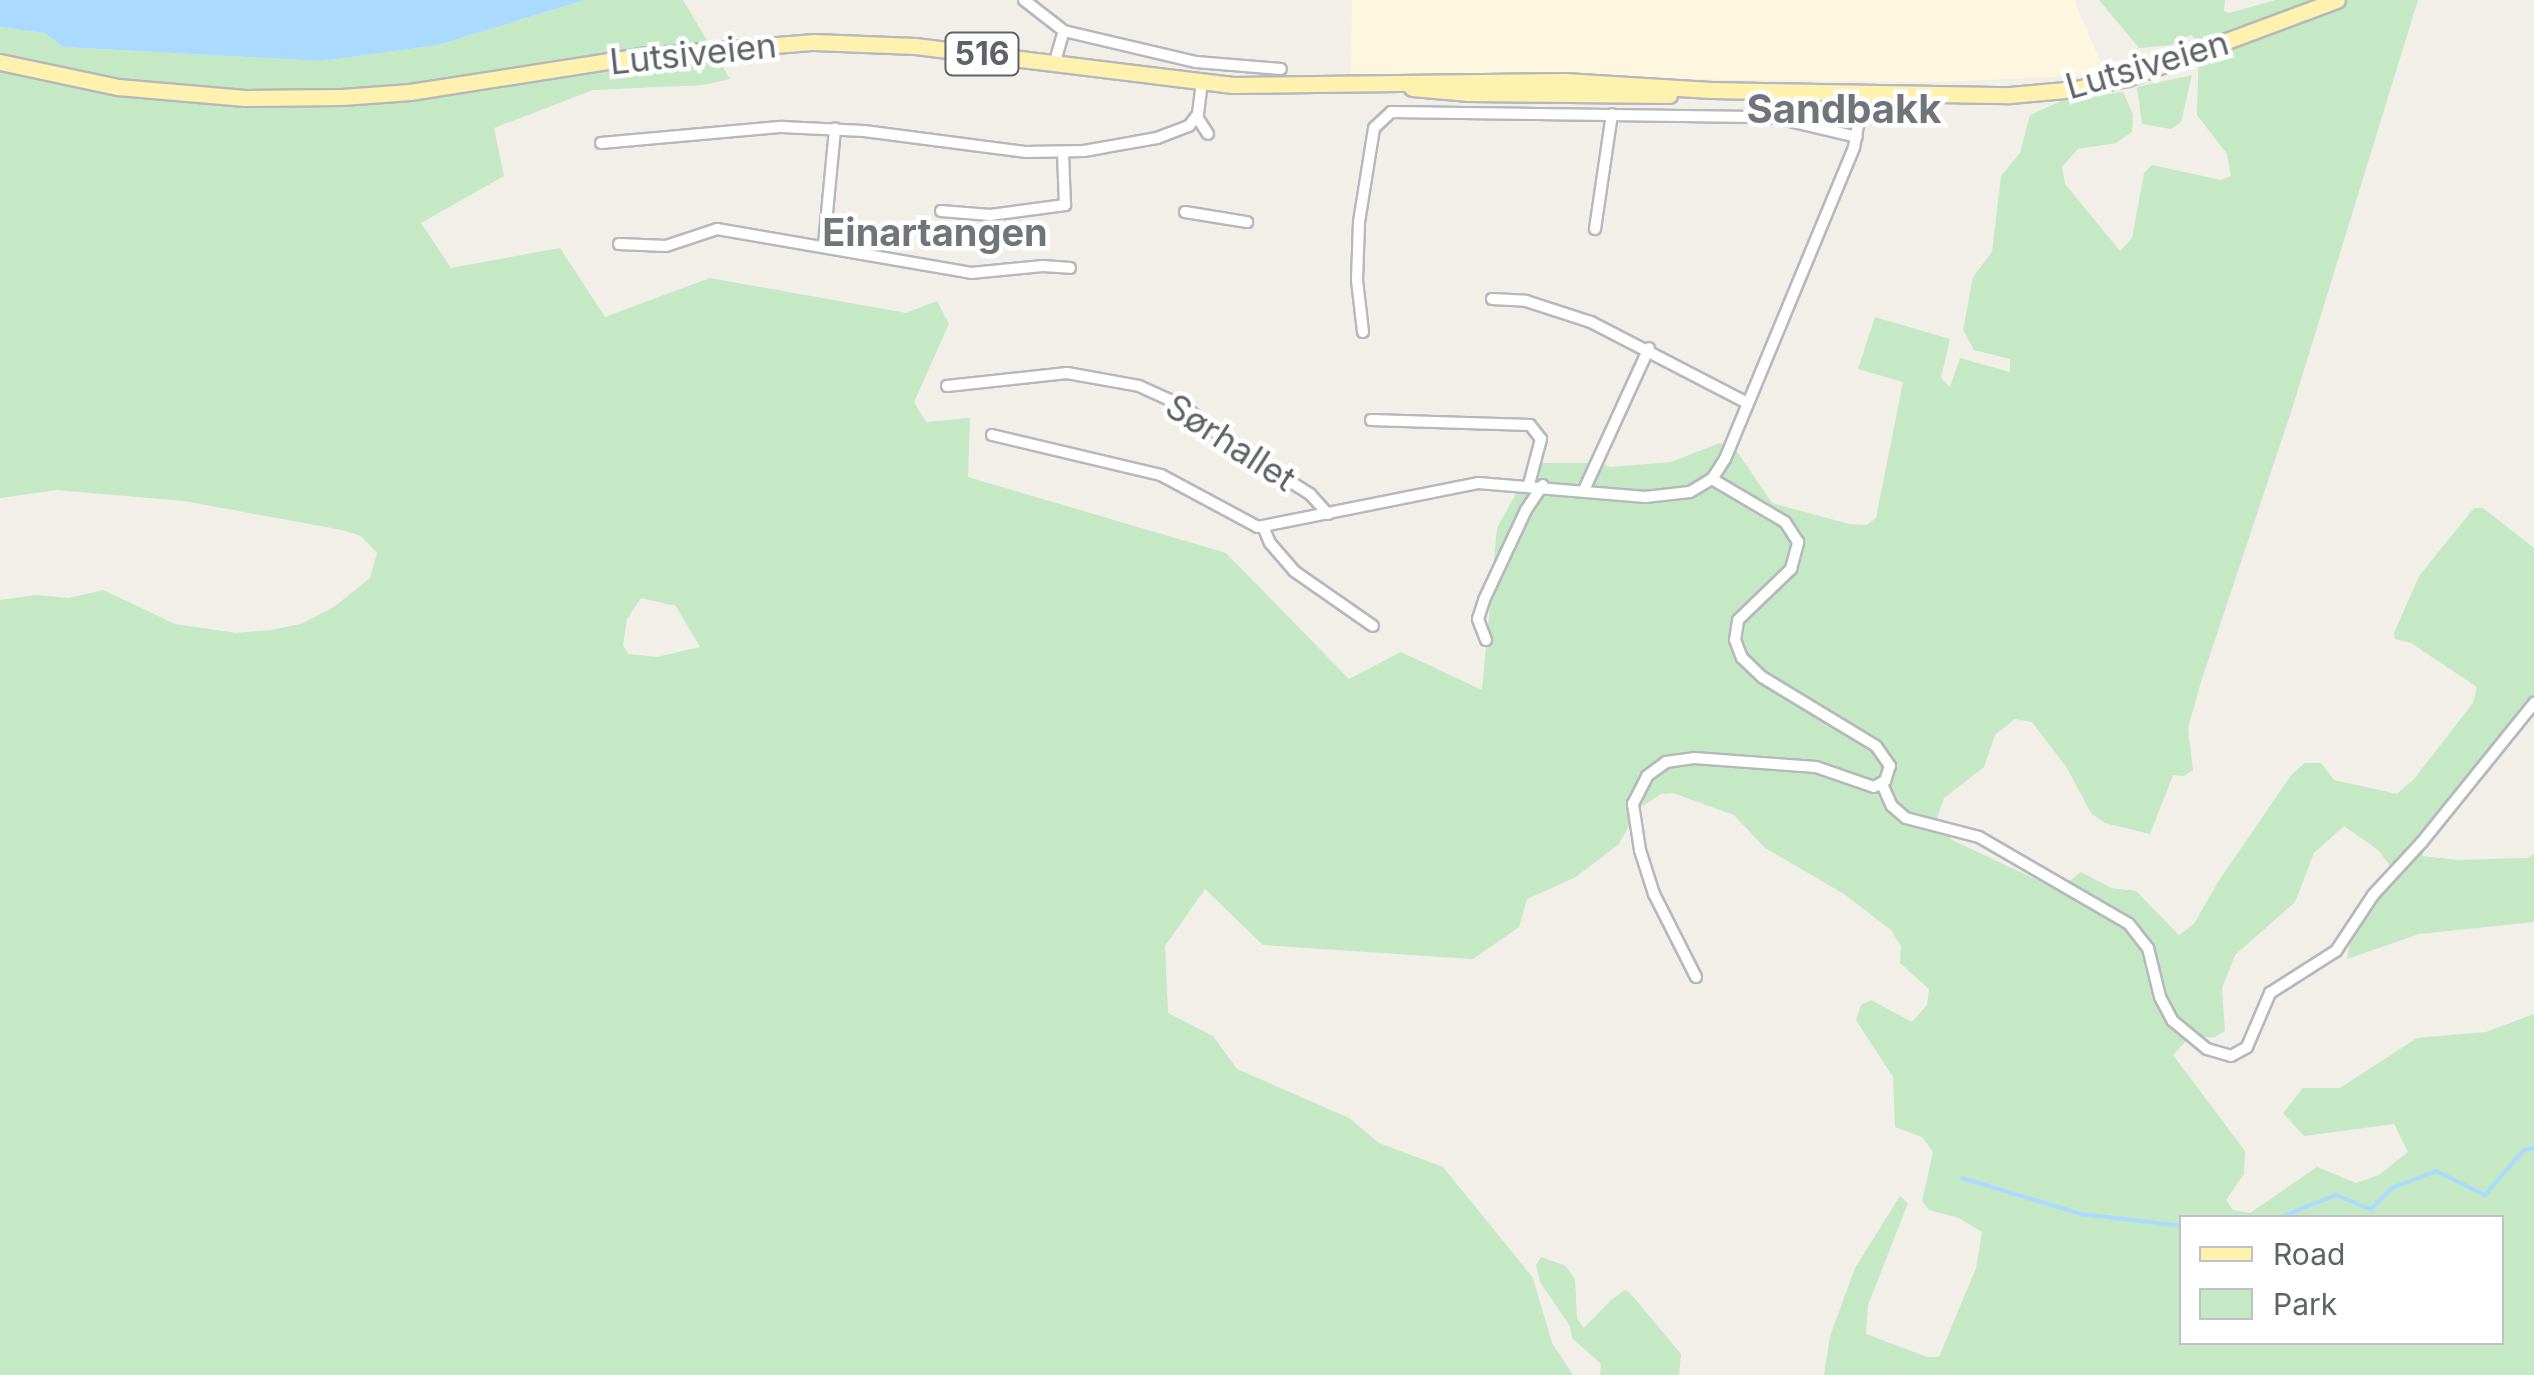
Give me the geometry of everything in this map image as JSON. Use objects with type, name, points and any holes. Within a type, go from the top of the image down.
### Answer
[{"type":"main road","name":"Lutsiveien","points":[[0,62],[118,87],[302,98],[374,96],[639,56],[779,42],[916,46],[1202,82],[1388,85],[1468,93],[1601,96],[1711,90],[2010,95],[2090,87],[2159,67],[2337,0]]},
{"type":"street","points":[[1024,0],[1064,31],[1176,59],[1281,69]]},
{"type":"street","points":[[1054,64],[1064,31]]},
{"type":"street","points":[[600,143],[682,133],[835,128],[1025,152],[1064,152],[1158,138],[1189,126],[1197,117],[1202,82]]},
{"type":"street","points":[[992,435],[1161,476],[1248,524],[1263,526],[1478,483],[1664,497],[1690,492],[1712,478],[1748,403],[1857,138],[1864,92]]},
{"type":"street","points":[[1363,332],[1358,280],[1359,222],[1370,143],[1381,118],[1399,111],[1772,116],[1857,138]]},
{"type":"street","points":[[1595,228],[1612,114]]},
{"type":"street","points":[[1197,117],[1208,134]]},
{"type":"street","points":[[824,244],[835,128]]},
{"type":"street","points":[[941,210],[1002,214],[1065,205],[1064,152]]},
{"type":"street","points":[[1184,212],[1248,222]]},
{"type":"street","points":[[619,244],[666,246],[717,229],[824,244],[970,273],[1043,266],[1070,268]]},
{"type":"street","points":[[1492,299],[1550,307],[1648,348],[1748,403]]},
{"type":"street","points":[[1584,490],[1648,348]]},
{"type":"street","name":"Sørhallet","points":[[947,386],[1067,374],[1139,386],[1185,407],[1229,444],[1310,494],[1328,514]]},
{"type":"street","points":[[1371,420],[1530,424],[1540,439],[1529,484]]},
{"type":"street","points":[[1712,478],[1780,519],[1798,542],[1796,559],[1787,574],[1738,620],[1735,640],[1742,658],[1762,677],[1881,750],[1890,766],[1882,784],[1892,806],[1906,818],[1979,837],[2129,924],[2148,948],[2160,997],[2173,1021],[2208,1049],[2231,1056],[2247,1047],[2270,994],[2336,951],[2373,895],[2422,842],[2534,703]]},
{"type":"street","points":[[1486,640],[1478,620],[1484,600],[1511,539],[1543,485]]},
{"type":"street","points":[[1263,526],[1270,543],[1294,571],[1373,626]]},
{"type":"street","points":[[1696,976],[1654,894],[1640,850],[1633,804],[1647,776],[1666,762],[1694,758],[1816,767],[1864,785],[1882,784]]},
{"type":"shaded area","points":[[1352,0],[2074,0],[2106,75],[1941,82],[1351,76]]},
{"type":"green space","points":[[585,0],[683,0],[730,79],[703,85],[593,90],[494,128],[504,176],[421,223],[451,268],[560,248],[605,317],[710,278],[906,313],[937,301],[949,324],[914,402],[926,422],[970,418],[968,477],[1226,553],[1349,679],[1401,652],[1482,690],[1497,528],[1527,474],[1541,463],[1600,463],[1611,467],[1671,462],[1720,443],[1736,450],[1772,503],[1849,524],[1867,525],[1876,518],[1903,382],[1858,369],[1875,317],[1950,339],[1941,378],[1950,387],[1960,358],[2010,372],[2010,359],[1974,350],[1963,330],[1973,277],[1992,252],[2001,176],[2020,153],[2030,115],[2061,101],[2123,92],[2133,114],[2132,132],[2116,143],[2078,149],[2062,167],[2065,184],[2120,251],[2132,238],[2144,173],[2152,165],[2221,180],[2231,176],[2227,154],[2197,115],[2199,43],[2191,35],[2171,45],[2139,48],[2099,0],[2225,0],[2224,11],[2229,13],[2276,0],[2418,0],[2291,412],[2201,682],[2188,728],[2193,770],[2184,776],[2173,775],[2150,834],[2105,823],[2091,813],[2067,768],[2032,722],[2015,719],[1995,735],[1984,767],[1944,798],[1936,821],[1952,840],[2046,884],[2063,886],[2081,872],[2111,888],[2136,891],[2179,935],[2194,924],[2292,774],[2305,763],[2321,763],[2334,780],[2397,794],[2414,779],[2473,703],[2477,687],[2411,643],[2395,639],[2394,633],[2419,576],[2474,508],[2483,508],[2534,548],[2534,708],[2422,851],[2423,856],[2457,860],[2528,858],[2534,854],[2534,922],[2419,934],[2347,959],[2351,939],[2396,873],[2378,850],[2344,826],[2314,853],[2295,902],[2235,955],[2222,988],[2225,1031],[2215,1037],[2189,1038],[2173,1055],[2245,1151],[2244,1174],[2226,1200],[2233,1210],[2250,1213],[2317,1167],[2356,1183],[2379,1175],[2408,1152],[2394,1124],[2304,1136],[2283,1113],[2303,1088],[2340,1088],[2417,1038],[2486,1032],[2534,1014],[2534,1375],[1824,1375],[1830,1336],[1855,1268],[1900,1196],[1908,1203],[1868,1305],[1866,1334],[1927,1357],[1939,1357],[1976,1268],[1982,1232],[1959,1218],[1929,1210],[1922,1201],[1933,1152],[1922,1137],[1895,1127],[1893,1077],[1856,1020],[1861,1005],[1871,1000],[1912,1022],[1927,1005],[1929,989],[1900,963],[1901,946],[1891,930],[1844,894],[1765,848],[1734,815],[1673,793],[1661,794],[1638,809],[1619,844],[1576,877],[1527,899],[1519,927],[1473,959],[1263,945],[1205,889],[1165,946],[1168,1013],[1213,1036],[1237,1069],[1349,1118],[1379,1143],[1443,1167],[1533,1278],[1552,1343],[1573,1375],[0,1375],[0,600],[35,595],[69,598],[103,590],[175,624],[236,633],[271,630],[301,624],[334,607],[370,578],[377,553],[361,536],[342,530],[184,501],[57,490],[0,498],[0,27],[45,33],[63,47],[322,61],[438,45]],"holes":[[[641,598],[676,606],[700,647],[657,657],[628,654],[623,645],[627,619]]]},
{"type":"green space","points":[[2192,75],[2181,122],[2171,129],[2142,124],[2137,87]]},
{"type":"green space","points":[[1541,1257],[1566,1266],[1575,1280],[1577,1319],[1584,1328],[1611,1300],[1625,1290],[1630,1293],[1681,1354],[1679,1375],[1600,1375],[1601,1364],[1572,1338],[1570,1326],[1540,1282],[1536,1265]]},
{"type":"water","points":[[0,0],[585,0],[438,45],[322,61],[63,47],[45,33],[0,27]]},
{"type":"waterway","points":[[2286,1215],[2336,1195],[2371,1209],[2392,1188],[2436,1171],[2485,1195],[2524,1150],[2534,1148]]},
{"type":"waterway","points":[[1962,1178],[2081,1214],[2179,1226]]},
{"type":"district","name":"Sandbakk","points":[[1844,109]]},
{"type":"district","name":"Einartangen","points":[[935,233]]}]
